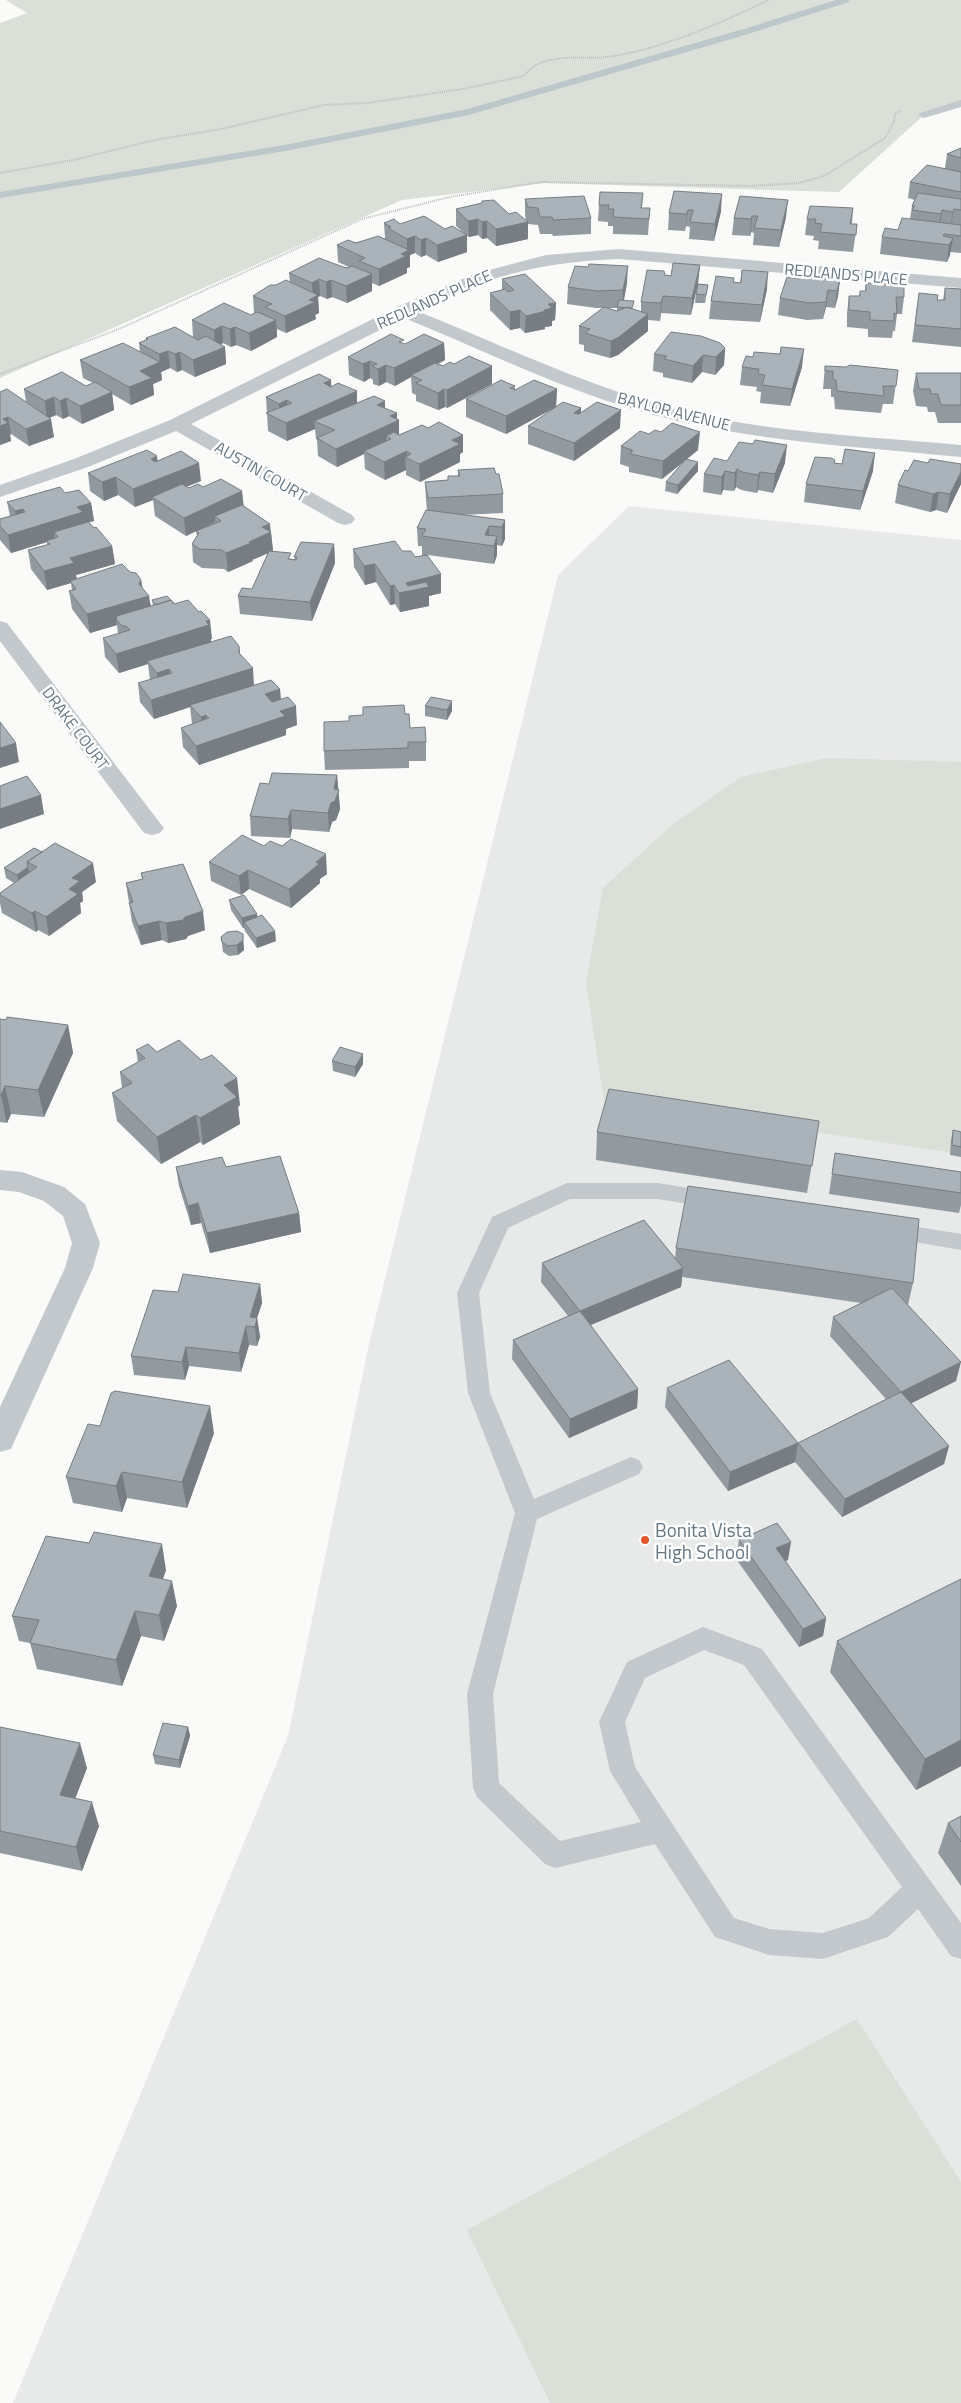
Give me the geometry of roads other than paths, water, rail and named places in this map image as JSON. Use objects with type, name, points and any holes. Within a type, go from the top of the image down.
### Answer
[{"type":"street","name":"REDLANDS PLACE","points":[[0,492],[81,463],[177,424],[402,311],[491,272],[539,261],[618,254],[961,284]]},
{"type":"street","name":"BAYLOR AVENUE","points":[[402,311],[577,384],[658,410],[713,422],[767,430],[961,451]]},
{"type":"street","name":"AUSTIN COURT","points":[[177,424],[345,519]]},
{"type":"street","name":"DRAKE COURT","points":[[0,628],[152,828]]},
{"type":"street","points":[[0,1180],[22,1182],[54,1194],[75,1211],[86,1243],[79,1268],[0,1440]]},
{"type":"lane","points":[[924,115],[961,103]]},
{"type":"lane","points":[[661,1830],[555,1855],[486,1788],[480,1694],[527,1513],[479,1393],[468,1294],[500,1223],[567,1191],[658,1191],[736,1204]]},
{"type":"lane","points":[[863,1226],[961,1242]]},
{"type":"lane","points":[[527,1513],[631,1467]]},
{"type":"lane","points":[[920,1889],[878,1928],[823,1946],[769,1942],[725,1928],[623,1771],[612,1722],[636,1670],[703,1638],[752,1657],[920,1889],[961,1946]]},
{"type":"waterway","points":[[0,195],[285,148],[468,112],[741,33],[846,0]]},
{"type":"place","name":"Bonita Vista High School","points":[[645,1540]]}]
